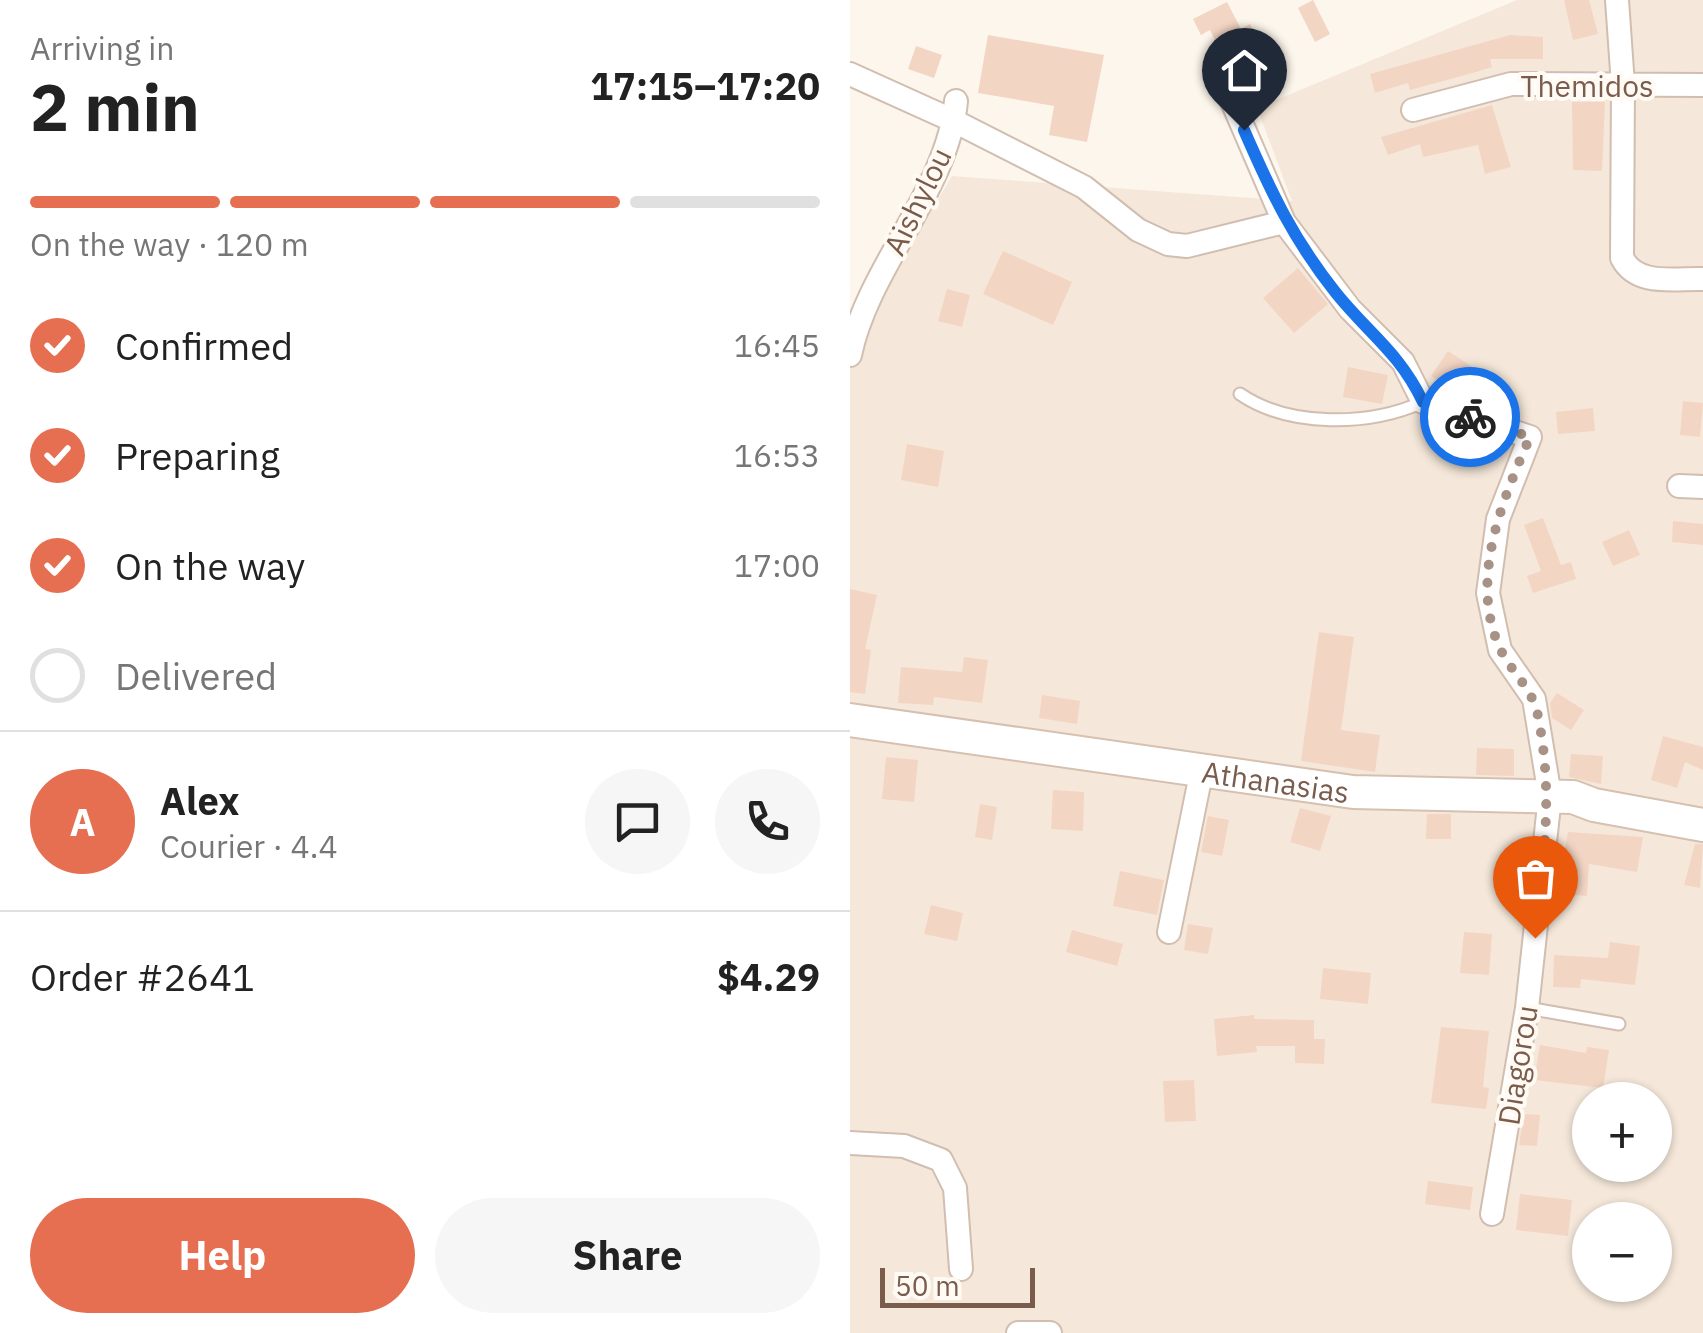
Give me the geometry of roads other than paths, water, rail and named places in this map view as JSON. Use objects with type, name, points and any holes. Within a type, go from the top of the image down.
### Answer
[{"type":"street","points":[[1618,0],[1623,85],[1622,258],[1628,271],[1646,278],[1703,279]]},
{"type":"street","points":[[850,74],[955,110],[1096,194],[1138,230],[1168,244],[1187,246],[1284,222]]},
{"type":"street","name":"Themidos","points":[[1413,110],[1511,84],[1703,85]]},
{"type":"street","points":[[1230,100],[1284,222],[1350,309],[1403,362],[1423,402]]},
{"type":"street","name":"Aishylou","points":[[850,355],[872,291],[919,203],[955,110]]},
{"type":"street","name":"Diagorou","points":[[1423,402],[1530,437],[1498,518],[1488,593],[1500,650],[1534,699],[1550,796],[1527,1008],[1492,1214]]},
{"type":"street","points":[[1679,486],[1703,487]]},
{"type":"street","name":"Athanasias","points":[[850,720],[1353,792],[1550,796],[1703,825]]},
{"type":"street","points":[[1168,932],[1202,770]]},
{"type":"street","points":[[850,1142],[904,1146],[940,1160],[954,1188],[961,1269]]},
{"type":"street","points":[[1018,1333],[1050,1333]]},
{"type":"lane","points":[[1240,394],[1272,413],[1312,418],[1391,412],[1423,402]]},
{"type":"lane","points":[[1527,1008],[1619,1024]]}]
